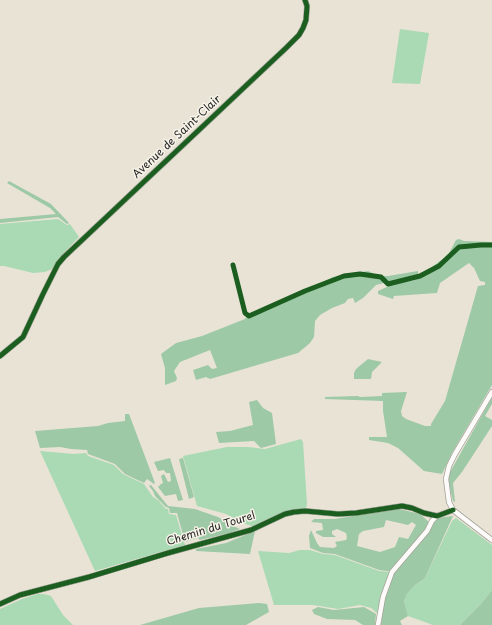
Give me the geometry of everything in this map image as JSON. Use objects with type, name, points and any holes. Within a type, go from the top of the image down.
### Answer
[{"type":"street","name":"Avenue de Saint-Clair","points":[[0,356],[23,337],[38,302],[58,264],[64,257],[299,35],[306,20],[307,6],[305,0]]},
{"type":"street","points":[[492,392],[455,454],[447,472],[446,485],[447,496],[453,510],[492,540]]},
{"type":"street","name":"Chemin du Tourel","points":[[0,604],[20,595],[61,585],[251,530],[285,514],[294,512],[305,511],[338,514],[356,513],[402,506],[412,508],[424,514],[437,516]]},
{"type":"street","points":[[378,625],[383,597],[392,572],[427,531],[432,521],[437,516],[453,510]]},
{"type":"green space","points":[[400,29],[429,33],[420,84],[392,83]]},
{"type":"green space","points":[[9,181],[51,204],[69,223],[67,224],[58,217],[0,223],[0,219],[56,214],[50,208],[7,183]]},
{"type":"green space","points":[[58,219],[67,225],[70,224],[79,237],[60,257],[52,269],[45,272],[33,273],[0,266],[0,224]]},
{"type":"green space","points":[[459,239],[464,241],[492,242],[492,385],[452,453],[442,474],[424,471],[398,448],[388,443],[369,440],[369,437],[387,437],[383,401],[325,399],[325,397],[382,396],[382,393],[407,392],[401,411],[402,416],[425,426],[431,426],[445,401],[478,286],[485,285],[485,282],[480,281],[474,268],[469,263],[440,283],[437,293],[394,296],[393,299],[378,294],[378,291],[391,285],[415,280],[438,269],[433,266],[448,255],[456,240]]},
{"type":"green space","points":[[368,271],[379,276],[418,271],[418,274],[376,285],[363,298],[355,303],[353,298],[348,299],[345,303],[320,315],[315,321],[314,337],[310,343],[298,353],[210,379],[206,377],[196,380],[193,370],[208,365],[212,369],[217,368],[210,350],[180,362],[174,371],[177,378],[176,381],[165,385],[165,368],[161,354],[176,343],[202,336],[245,319],[247,316],[333,277]]},
{"type":"green space","points":[[368,359],[382,362],[372,372],[371,379],[354,379],[356,369]]},
{"type":"green space","points":[[492,397],[492,404],[485,416],[492,420],[492,426],[462,472],[453,483],[455,502],[453,501],[449,484],[449,474]]},
{"type":"green space","points":[[257,400],[263,408],[272,413],[276,444],[261,448],[254,441],[219,443],[216,432],[230,431],[253,425],[249,402]]},
{"type":"green space","points":[[125,414],[129,414],[155,483],[154,484],[147,479],[144,483],[125,474],[115,464],[88,454],[87,450],[60,447],[40,448],[35,431],[98,426],[125,421]]},
{"type":"green space","points":[[301,439],[303,442],[306,508],[290,510],[252,526],[226,514],[197,506],[183,456],[227,447],[265,449]]},
{"type":"green space","points":[[40,451],[74,454],[86,453],[88,456],[114,465],[123,474],[144,484],[153,497],[166,509],[168,509],[169,514],[176,515],[185,545],[95,571]]},
{"type":"green space","points":[[170,458],[183,500],[178,501],[176,494],[165,496],[158,487],[163,483],[161,476],[164,474],[168,482],[171,481],[170,473],[166,473],[164,470],[158,471],[154,462]]},
{"type":"green space","points":[[183,458],[194,497],[189,499],[179,459]]},
{"type":"green space","points":[[151,485],[168,506],[195,509],[218,517],[240,529],[200,540],[198,538],[185,542],[177,513],[170,513],[169,508],[155,496],[149,486]]},
{"type":"green space","points":[[399,509],[420,514],[430,523],[436,518],[453,516],[425,578],[415,585],[407,594],[404,601],[408,616],[400,621],[402,625],[381,625],[384,595],[390,579],[395,572],[379,570],[335,554],[323,553],[310,548],[309,536],[311,530],[320,547],[334,548],[337,546],[335,542],[346,540],[346,533],[337,529],[332,531],[332,534],[336,537],[323,537],[316,533],[316,531],[323,530],[322,523],[311,522],[314,519],[334,519]],"holes":[[[386,520],[408,525],[412,522],[416,525],[408,539],[399,537],[395,547],[380,552],[357,546],[359,534],[363,531],[384,527]]]},
{"type":"green space","points":[[456,518],[492,545],[492,590],[481,604],[460,625],[433,625],[408,616],[404,601],[407,594],[415,585],[425,578],[452,521]]},
{"type":"green space","points":[[255,531],[250,554],[196,551],[196,549],[226,543]]},
{"type":"green space","points":[[300,550],[310,550],[323,554],[335,555],[379,571],[390,572],[377,613],[371,608],[360,605],[338,609],[313,605],[274,605],[258,551],[289,553]]},
{"type":"green space","points":[[492,590],[492,625],[460,625],[481,604]]},
{"type":"green space","points":[[38,594],[51,596],[63,615],[73,625],[0,625],[0,609],[22,599]]},
{"type":"green space","points":[[259,603],[267,604],[269,612],[246,625],[140,625],[199,608]]},
{"type":"green space","points":[[318,607],[334,610],[364,607],[376,614],[375,625],[363,625],[355,620],[327,619],[314,614],[312,610]]},
{"type":"cycle path","points":[[0,356],[23,337],[58,264],[64,257],[299,35],[306,20],[307,6],[305,0]]},
{"type":"cycle path","points":[[233,265],[245,313],[249,316],[305,291],[344,276],[360,274],[381,277],[388,284],[420,276],[439,266],[459,247],[492,245]]},
{"type":"cycle path","points":[[0,604],[20,595],[89,577],[251,530],[285,514],[294,512],[305,511],[338,514],[356,513],[402,506],[437,516],[453,510]]}]
